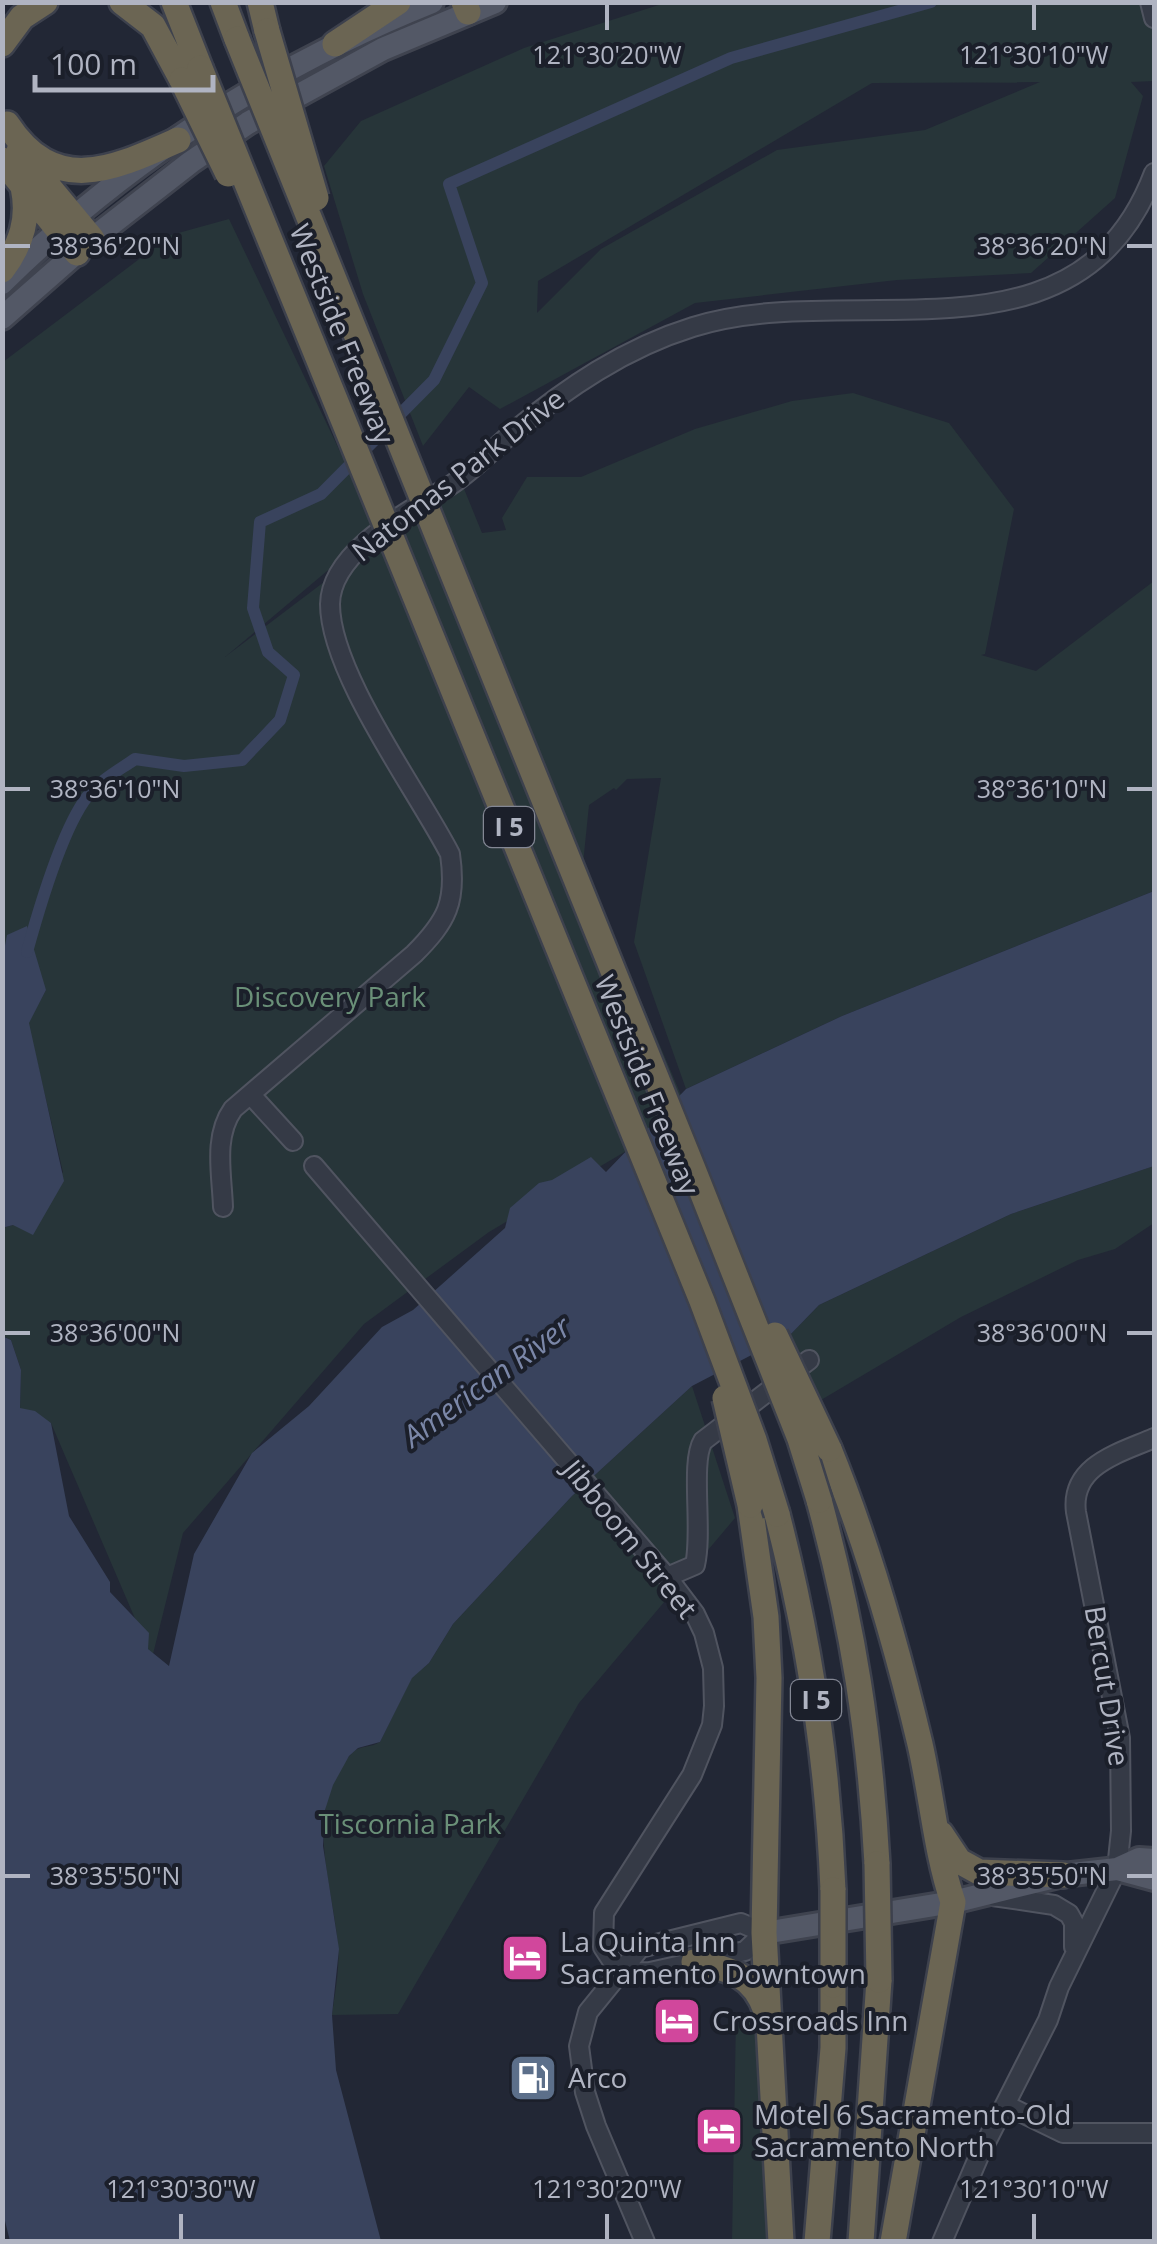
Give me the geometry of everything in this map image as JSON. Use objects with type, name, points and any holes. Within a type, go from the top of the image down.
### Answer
[{"type":"highway","points":[[2,44],[22,17],[45,2]]},
{"type":"highway","points":[[122,2],[152,26],[191,74]]},
{"type":"highway","name":"Westside Freeway","points":[[174,2],[191,74],[316,353],[702,1301],[777,1514],[818,1711],[829,1809],[833,2048],[817,2242]]},
{"type":"highway","name":"Westside Freeway","points":[[223,2],[693,1169],[800,1439],[820,1500],[851,1628],[872,1762],[879,1980],[860,2242]]},
{"type":"highway","points":[[260,2],[344,305]]},
{"type":"highway","points":[[335,44],[398,2]]},
{"type":"highway","points":[[5,119],[20,154],[66,226]]},
{"type":"highway","points":[[5,119],[36,156],[83,172],[115,168],[178,140]]},
{"type":"highway","points":[[2,160],[23,188],[84,246]]},
{"type":"highway","points":[[2,270],[24,227],[23,188]]},
{"type":"highway","points":[[693,1169],[830,1449],[884,1603],[936,1826],[942,1872],[953,1902],[893,2242]]},
{"type":"highway","points":[[702,1301],[750,1505],[764,1599],[769,1678],[764,1932],[781,2242]]},
{"type":"highway","points":[[936,1826],[959,1862],[979,1872],[1063,1875]]},
{"type":"highway","points":[[694,1962],[743,1975],[760,1992],[771,2026]]},
{"type":"main road","points":[[2,282],[66,226],[178,140],[248,93],[335,44],[432,2]]},
{"type":"main road","points":[[2,318],[84,246],[248,123],[383,50],[478,5]]},
{"type":"main road","points":[[764,1932],[953,1902],[1063,1875],[1117,1869],[1139,1859],[1154,1860]]},
{"type":"main road","points":[[1117,1869],[1154,1880]]},
{"type":"street","points":[[1150,2],[1154,18]]},
{"type":"street","name":"Natomas Park Drive","points":[[223,1207],[220,1142],[224,1122],[233,1109],[414,954],[440,927],[450,904],[454,876],[450,854],[342,661],[330,603],[342,567],[388,524],[460,479],[568,389],[628,352],[694,326],[780,310],[961,308],[1025,298],[1085,267],[1112,241],[1134,215],[1154,173]]},
{"type":"street","points":[[251,1095],[293,1141]]},
{"type":"street","name":"Jibboom Street","points":[[314,1166],[650,1558],[683,1567],[713,1668],[712,1725],[692,1775],[604,1914],[602,1946],[620,1973]]},
{"type":"street","points":[[683,1567],[700,1544],[698,1447],[710,1433],[809,1360]]},
{"type":"street","name":"Bercut Drive","points":[[942,2242],[1117,1869],[1121,1831],[1120,1738],[1076,1496],[1082,1479],[1094,1466],[1154,1438]]},
{"type":"street","points":[[988,1895],[1054,1906],[1069,1914],[1076,1932],[1068,1967]]},
{"type":"street","points":[[620,1973],[650,1972],[745,1952],[764,1932],[741,1923],[640,1948],[588,2012],[581,2032],[580,2068],[596,2126],[645,2242]]},
{"type":"street","points":[[1006,2105],[1063,2132],[1154,2132]]},
{"type":"green space","points":[[665,3],[1154,3],[1154,81],[1131,82],[1143,96],[1115,198],[1031,273],[897,280],[695,303],[500,409],[469,387],[423,446],[363,294],[324,166],[361,121],[524,48]],"holes":[[[1040,82],[925,130],[777,150],[601,249],[537,313],[538,281],[872,83]]]},
{"type":"green space","name":"Discovery Park","points":[[229,219],[377,529],[225,657],[460,479],[482,533],[506,530],[502,518],[527,477],[581,477],[695,429],[792,401],[853,393],[949,423],[1014,509],[985,654],[981,655],[1036,671],[1154,581],[1154,891],[842,1016],[686,1089],[634,942],[661,778],[627,779],[589,805],[583,864],[689,1114],[489,1232],[364,1324],[183,1533],[152,1658],[51,1423],[20,1408],[21,1370],[11,1340],[3,1336],[3,1228],[13,1225],[63,1172],[28,1023],[46,990],[8,935],[3,956],[3,362],[171,235]]},
{"type":"green space","points":[[1154,1166],[1154,1223],[1115,1249],[1078,1260],[961,1317],[821,1400],[790,1335],[819,1305],[1011,1214]]},
{"type":"green space","name":"Tiscornia Park","points":[[692,1386],[735,1518],[579,1703],[398,2014],[332,2015],[338,1954],[324,1821],[337,1774],[355,1750],[380,1742],[412,1677],[429,1663],[453,1624],[572,1496]]},
{"type":"green space","points":[[759,2016],[768,2241],[732,2242],[736,2017]]},
{"type":"water","name":"American River","points":[[1154,891],[1154,1166],[1011,1214],[819,1305],[790,1335],[692,1386],[572,1496],[453,1624],[429,1663],[412,1678],[380,1742],[358,1748],[349,1756],[325,1810],[323,1846],[339,1949],[332,2015],[336,2070],[381,2241],[10,2241],[2,2209],[2,1336],[11,1340],[21,1370],[20,1408],[35,1411],[51,1423],[69,1516],[110,1582],[110,1592],[149,1633],[148,1649],[169,1666],[194,1554],[252,1453],[309,1406],[382,1327],[413,1310],[505,1228],[510,1208],[539,1183],[552,1180],[591,1157],[606,1172],[686,1089],[842,1016]]},
{"type":"water","points":[[27,926],[46,990],[29,1023],[64,1181],[33,1235],[13,1225],[2,1228],[3,956],[7,935]]},
{"type":"waterway","points":[[27,952],[62,845],[95,787],[135,759],[184,766],[242,760],[280,720],[294,675],[268,652],[253,608],[260,522],[321,494],[434,380],[482,283],[449,184],[731,58],[931,2]]},
{"type":"place","name":"La Quinta Inn Sacramento Downtown","points":[[525,1958]]},
{"type":"place","name":"Crossroads Inn","points":[[677,2021]]},
{"type":"place","name":"Arco","points":[[533,2078]]},
{"type":"place","name":"Motel 6 Sacramento-Old Sacramento North","points":[[719,2131]]}]
